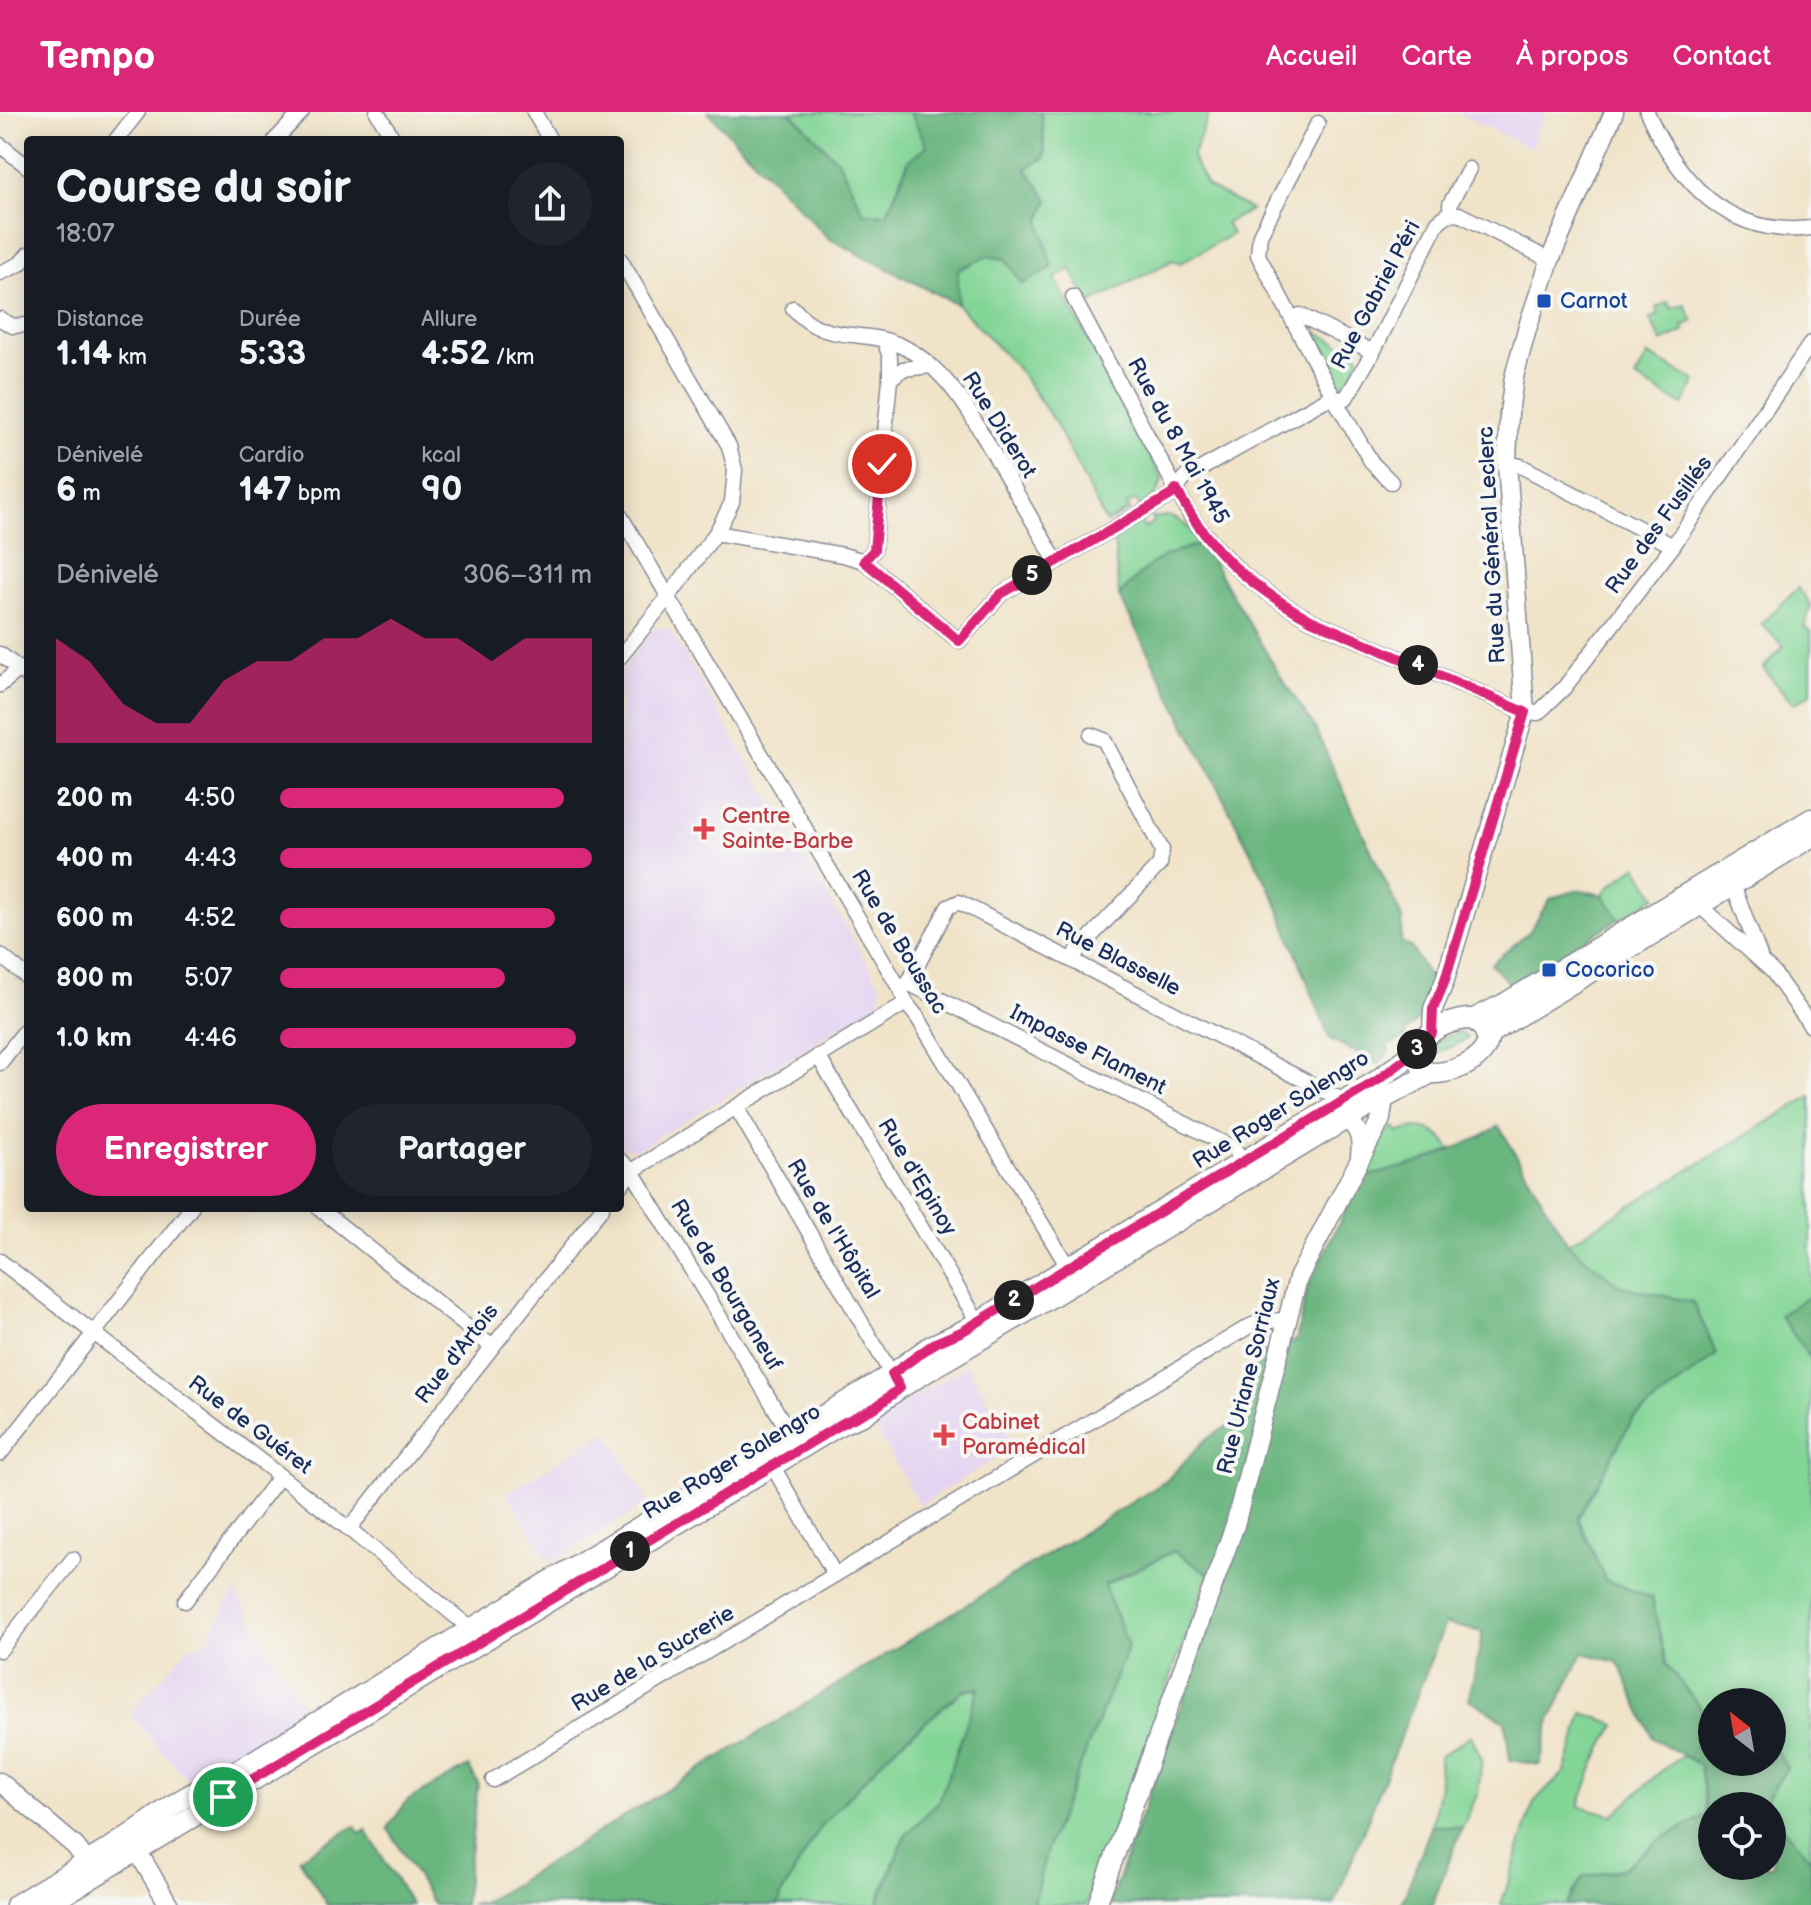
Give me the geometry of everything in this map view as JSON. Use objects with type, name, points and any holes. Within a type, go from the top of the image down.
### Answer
[{"type":"main road","points":[[1473,1024],[1811,819]]},
{"type":"main road","points":[[1432,1033],[1473,1024],[1699,905],[1811,837]]},
{"type":"main road","name":"Rue Roger Salengro","points":[[133,1843],[223,1797],[772,1465],[876,1407],[896,1381],[935,1343],[978,1322],[1242,1162],[1345,1110],[1384,1097],[1431,1073],[1445,1073],[1480,1055],[1487,1045],[1473,1024]]},
{"type":"main road","name":"Rue Roger Salengro","points":[[133,1843],[170,1805],[198,1789],[217,1783],[791,1435],[896,1381],[1345,1110],[1416,1051],[1421,1041],[1432,1033]]},
{"type":"main road","points":[[1416,1051],[1420,1066],[1431,1073]]},
{"type":"main road","points":[[16,1905],[93,1868],[133,1843]]},
{"type":"main road","points":[[47,1905],[93,1868]]},
{"type":"street","points":[[119,136],[138,112]]},
{"type":"street","points":[[279,136],[302,112]]},
{"type":"street","points":[[377,112],[392,136]]},
{"type":"street","points":[[534,112],[548,136]]},
{"type":"street","name":"Rue du Général Leclerc","points":[[1432,1033],[1433,1009],[1444,983],[1525,712],[1507,463],[1514,377],[1550,260],[1614,112]]},
{"type":"street","points":[[1647,112],[1673,163],[1688,182],[1717,205],[1736,217],[1764,225],[1796,230],[1811,228]]},
{"type":"street","points":[[1318,123],[1260,235],[1258,255],[1335,400],[1372,463],[1391,482]]},
{"type":"street","points":[[0,145],[24,164]]},
{"type":"street","name":"Rue Gabriel Péri","points":[[1451,214],[1450,204],[1469,169]]},
{"type":"street","name":"Rue Gabriel Péri","points":[[1176,489],[1186,477],[1325,400],[1346,398],[1373,352],[1438,222],[1451,214],[1459,214],[1550,260]]},
{"type":"street","points":[[0,273],[24,259]]},
{"type":"street","points":[[624,266],[729,446],[735,470],[732,502],[716,533],[624,652]]},
{"type":"street","name":"Rue du 8 Mai 1945","points":[[1073,297],[1190,515],[1212,546],[1241,573],[1278,602],[1311,620],[1525,712]]},
{"type":"street","name":"Rue Diderot","points":[[793,308],[805,322],[819,329],[884,340],[914,353],[931,366],[970,413],[1056,561]]},
{"type":"street","points":[[1292,318],[1300,315],[1373,352]]},
{"type":"street","points":[[0,319],[13,326],[24,325]]},
{"type":"street","points":[[864,561],[874,550],[890,379],[890,357],[884,340]]},
{"type":"street","name":"Rue des Fusillés","points":[[1525,712],[1538,713],[1550,704],[1673,546],[1811,343]]},
{"type":"street","points":[[890,379],[913,366],[931,366]]},
{"type":"street","points":[[1507,463],[1521,466],[1673,546]]},
{"type":"street","points":[[716,533],[864,561],[959,641],[1001,594],[1171,495],[1176,489]]},
{"type":"street","name":"Rue de Boussac","points":[[624,522],[1068,1267]]},
{"type":"street","points":[[0,654],[24,673],[0,685]]},
{"type":"street","points":[[1073,960],[1078,950],[1160,864],[1162,857],[1162,850],[1104,740],[1091,735]]},
{"type":"street","points":[[1733,885],[1761,960]]},
{"type":"street","name":"Rue Blasselle","points":[[905,992],[948,907],[959,902],[1073,960],[1345,1110]]},
{"type":"street","points":[[1699,905],[1761,960],[1786,987],[1811,1026]]},
{"type":"street","points":[[0,955],[24,975]]},
{"type":"street","points":[[1444,983],[1449,1005],[1473,1024]]},
{"type":"street","points":[[624,1181],[632,1171],[818,1056],[905,992]]},
{"type":"street","name":"Impasse Flament","points":[[905,992],[1235,1149],[1242,1162]]},
{"type":"street","points":[[0,1063],[24,1032]]},
{"type":"street","name":"Rue d'Epinoy","points":[[818,1056],[978,1322]]},
{"type":"street","name":"Rue Uriane Sorriaux","points":[[1097,1905],[1235,1525],[1298,1278],[1381,1119],[1384,1097]]},
{"type":"street","name":"Rue de l'Hôpital","points":[[736,1107],[896,1381]]},
{"type":"street","points":[[1345,1110],[1362,1141],[1360,1156]]},
{"type":"street","name":"Rue de Bourganeuf","points":[[624,1164],[632,1171],[791,1435]]},
{"type":"street","points":[[0,1454],[188,1212]]},
{"type":"street","points":[[324,1212],[491,1346]]},
{"type":"street","name":"Rue d'Artois","points":[[349,1529],[599,1212]]},
{"type":"street","name":"Rue de Guéret","points":[[0,1261],[349,1529],[470,1628]]},
{"type":"street","name":"Rue de la Sucrerie","points":[[493,1780],[1248,1327],[1262,1321],[1288,1320]]},
{"type":"street","points":[[772,1465],[835,1575]]},
{"type":"street","points":[[185,1601],[280,1476]]},
{"type":"street","points":[[0,1650],[73,1559]]},
{"type":"street","points":[[0,1782],[75,1846],[93,1868]]},
{"type":"street","points":[[133,1843],[169,1905]]},
{"type":"shaded area","points":[[1455,112],[1545,112],[1530,148]]},
{"type":"shaded area","name":"Centre Sainte-Barbe","points":[[654,628],[669,629],[881,986],[879,1004],[637,1150],[624,1148],[624,667]]},
{"type":"shaded area","name":"Cabinet Paramédical","points":[[967,1365],[1015,1447],[920,1505],[872,1423]]},
{"type":"shaded area","points":[[607,1431],[649,1503],[550,1563],[507,1493]]},
{"type":"shaded area","points":[[235,1591],[305,1711],[189,1781],[129,1714],[191,1645],[202,1647]]},
{"type":"green space","points":[[708,112],[788,112],[794,115],[839,162],[864,213],[887,214],[909,160],[927,146],[910,112],[1041,112],[1045,158],[1026,168],[1048,200],[1040,221],[1052,268],[1022,284],[1006,259],[987,256],[958,270],[958,305],[828,238]]},
{"type":"green space","points":[[788,112],[910,112],[928,146],[909,160],[887,214],[864,214],[839,162]]},
{"type":"green space","points":[[1041,112],[1210,112],[1192,157],[1207,186],[1251,210],[1226,223],[1232,234],[1180,263],[1173,260],[1089,304],[1071,269],[1055,278],[1162,478],[1158,492],[1149,501],[1140,507],[1136,500],[1127,505],[1130,510],[1106,523],[1056,424],[1019,370],[958,305],[958,270],[987,256],[1052,268],[1025,168],[1045,157]]},
{"type":"green space","points":[[1668,302],[1671,308],[1685,305],[1693,321],[1683,326],[1685,331],[1662,342],[1650,319],[1659,315],[1656,308]]},
{"type":"green space","points":[[1314,331],[1356,352],[1360,358],[1346,386],[1342,388],[1336,384],[1310,336]]},
{"type":"green space","points":[[1648,355],[1696,381],[1683,405],[1635,378]]},
{"type":"green space","points":[[1167,516],[1191,530],[1202,544],[1165,556],[1119,596],[1111,533],[1139,518],[1144,528],[1154,522],[1152,518]]},
{"type":"green space","points":[[1202,544],[1279,674],[1314,726],[1402,918],[1401,942],[1411,947],[1433,985],[1419,1019],[1405,1032],[1406,1037],[1388,1045],[1389,1051],[1378,1064],[1330,1039],[1274,897],[1119,596],[1164,556]]},
{"type":"green space","points":[[1798,588],[1811,606],[1804,627],[1811,632],[1811,694],[1793,704],[1763,668],[1784,646],[1761,624]]},
{"type":"green space","points":[[1637,866],[1656,897],[1619,919],[1603,895]]},
{"type":"green space","points":[[1579,890],[1603,895],[1619,919],[1511,985],[1491,964],[1529,932],[1551,898]]},
{"type":"green space","points":[[1456,1032],[1467,1039],[1429,1057],[1431,1045]]},
{"type":"green space","points":[[1811,1096],[1811,1295],[1780,1315],[1811,1359],[1811,1859],[1786,1832],[1786,1792],[1770,1792],[1781,1776],[1786,1776],[1786,1688],[1698,1688],[1698,1705],[1666,1664],[1652,1598],[1605,1580],[1578,1518],[1632,1420],[1717,1354],[1693,1302],[1620,1286],[1567,1244]]},
{"type":"green space","points":[[1499,1126],[1568,1244],[1620,1286],[1693,1302],[1717,1354],[1632,1420],[1578,1518],[1605,1580],[1652,1598],[1666,1664],[1698,1705],[1698,1764],[1653,1738],[1618,1662],[1583,1653],[1550,1721],[1540,1765],[1510,1760],[1505,1721],[1469,1699],[1483,1632],[1445,1624],[1334,1905],[1109,1905],[1225,1585],[1174,1551],[1104,1585],[1128,1646],[1047,1849],[1033,1905],[877,1905],[905,1836],[939,1801],[979,1688],[962,1691],[888,1754],[821,1826],[781,1895],[779,1905],[469,1905],[482,1903],[513,1885],[1166,1481],[1205,1440],[1231,1424],[1262,1353],[1296,1341],[1308,1286],[1361,1178],[1432,1158]]},
{"type":"green space","points":[[1394,1127],[1398,1133],[1414,1128],[1429,1130],[1442,1138],[1451,1151],[1423,1163],[1361,1178],[1376,1141]]},
{"type":"green space","points":[[1811,1295],[1811,1359],[1780,1315]]},
{"type":"green space","points":[[1174,1551],[1209,1574],[1086,1905],[1033,1905],[1104,1585]]},
{"type":"green space","points":[[980,1688],[939,1801],[905,1836],[877,1905],[779,1905],[781,1895],[821,1826],[888,1754],[962,1691]]},
{"type":"green space","points":[[1583,1713],[1616,1724],[1595,1762],[1579,1806],[1613,1815],[1660,1772],[1684,1755],[1698,1764],[1698,1776],[1702,1776],[1704,1792],[1698,1792],[1698,1820],[1658,1841],[1623,1869],[1583,1877],[1566,1905],[1501,1905],[1534,1802],[1565,1772]]},
{"type":"green space","points":[[1471,1735],[1482,1760],[1478,1793],[1462,1828],[1432,1825],[1440,1785],[1439,1757]]},
{"type":"green space","points":[[468,1766],[478,1783],[464,1905],[434,1905],[388,1828],[407,1801]]},
{"type":"green space","points":[[1702,1776],[1782,1776],[1771,1792],[1704,1792]]},
{"type":"green space","points":[[1698,1820],[1698,1880],[1786,1880],[1786,1832],[1811,1859],[1811,1905],[1566,1905],[1583,1877],[1623,1869],[1658,1841]]},
{"type":"green space","points":[[1432,1825],[1462,1828],[1432,1905],[1401,1905]]},
{"type":"green space","points":[[355,1826],[360,1834],[366,1830],[411,1905],[327,1905],[299,1858]]},
{"type":"place","name":"Carnot","points":[[1544,301]]},
{"type":"place","name":"Centre Sainte-Barbe","points":[[704,829]]},
{"type":"place","name":"Cocorico","points":[[1549,970]]},
{"type":"place","name":"Cabinet Paramédical","points":[[944,1435]]},
{"type":"route","points":[[223,1797],[843,1423],[882,1404],[900,1388],[892,1374],[929,1347],[963,1331],[1378,1080],[1416,1051],[1421,1041],[1432,1033],[1433,1009],[1444,983],[1525,712],[1311,620],[1278,602],[1212,546],[1176,489],[1171,495],[1001,594],[959,641],[864,561],[874,550],[882,464]]}]
